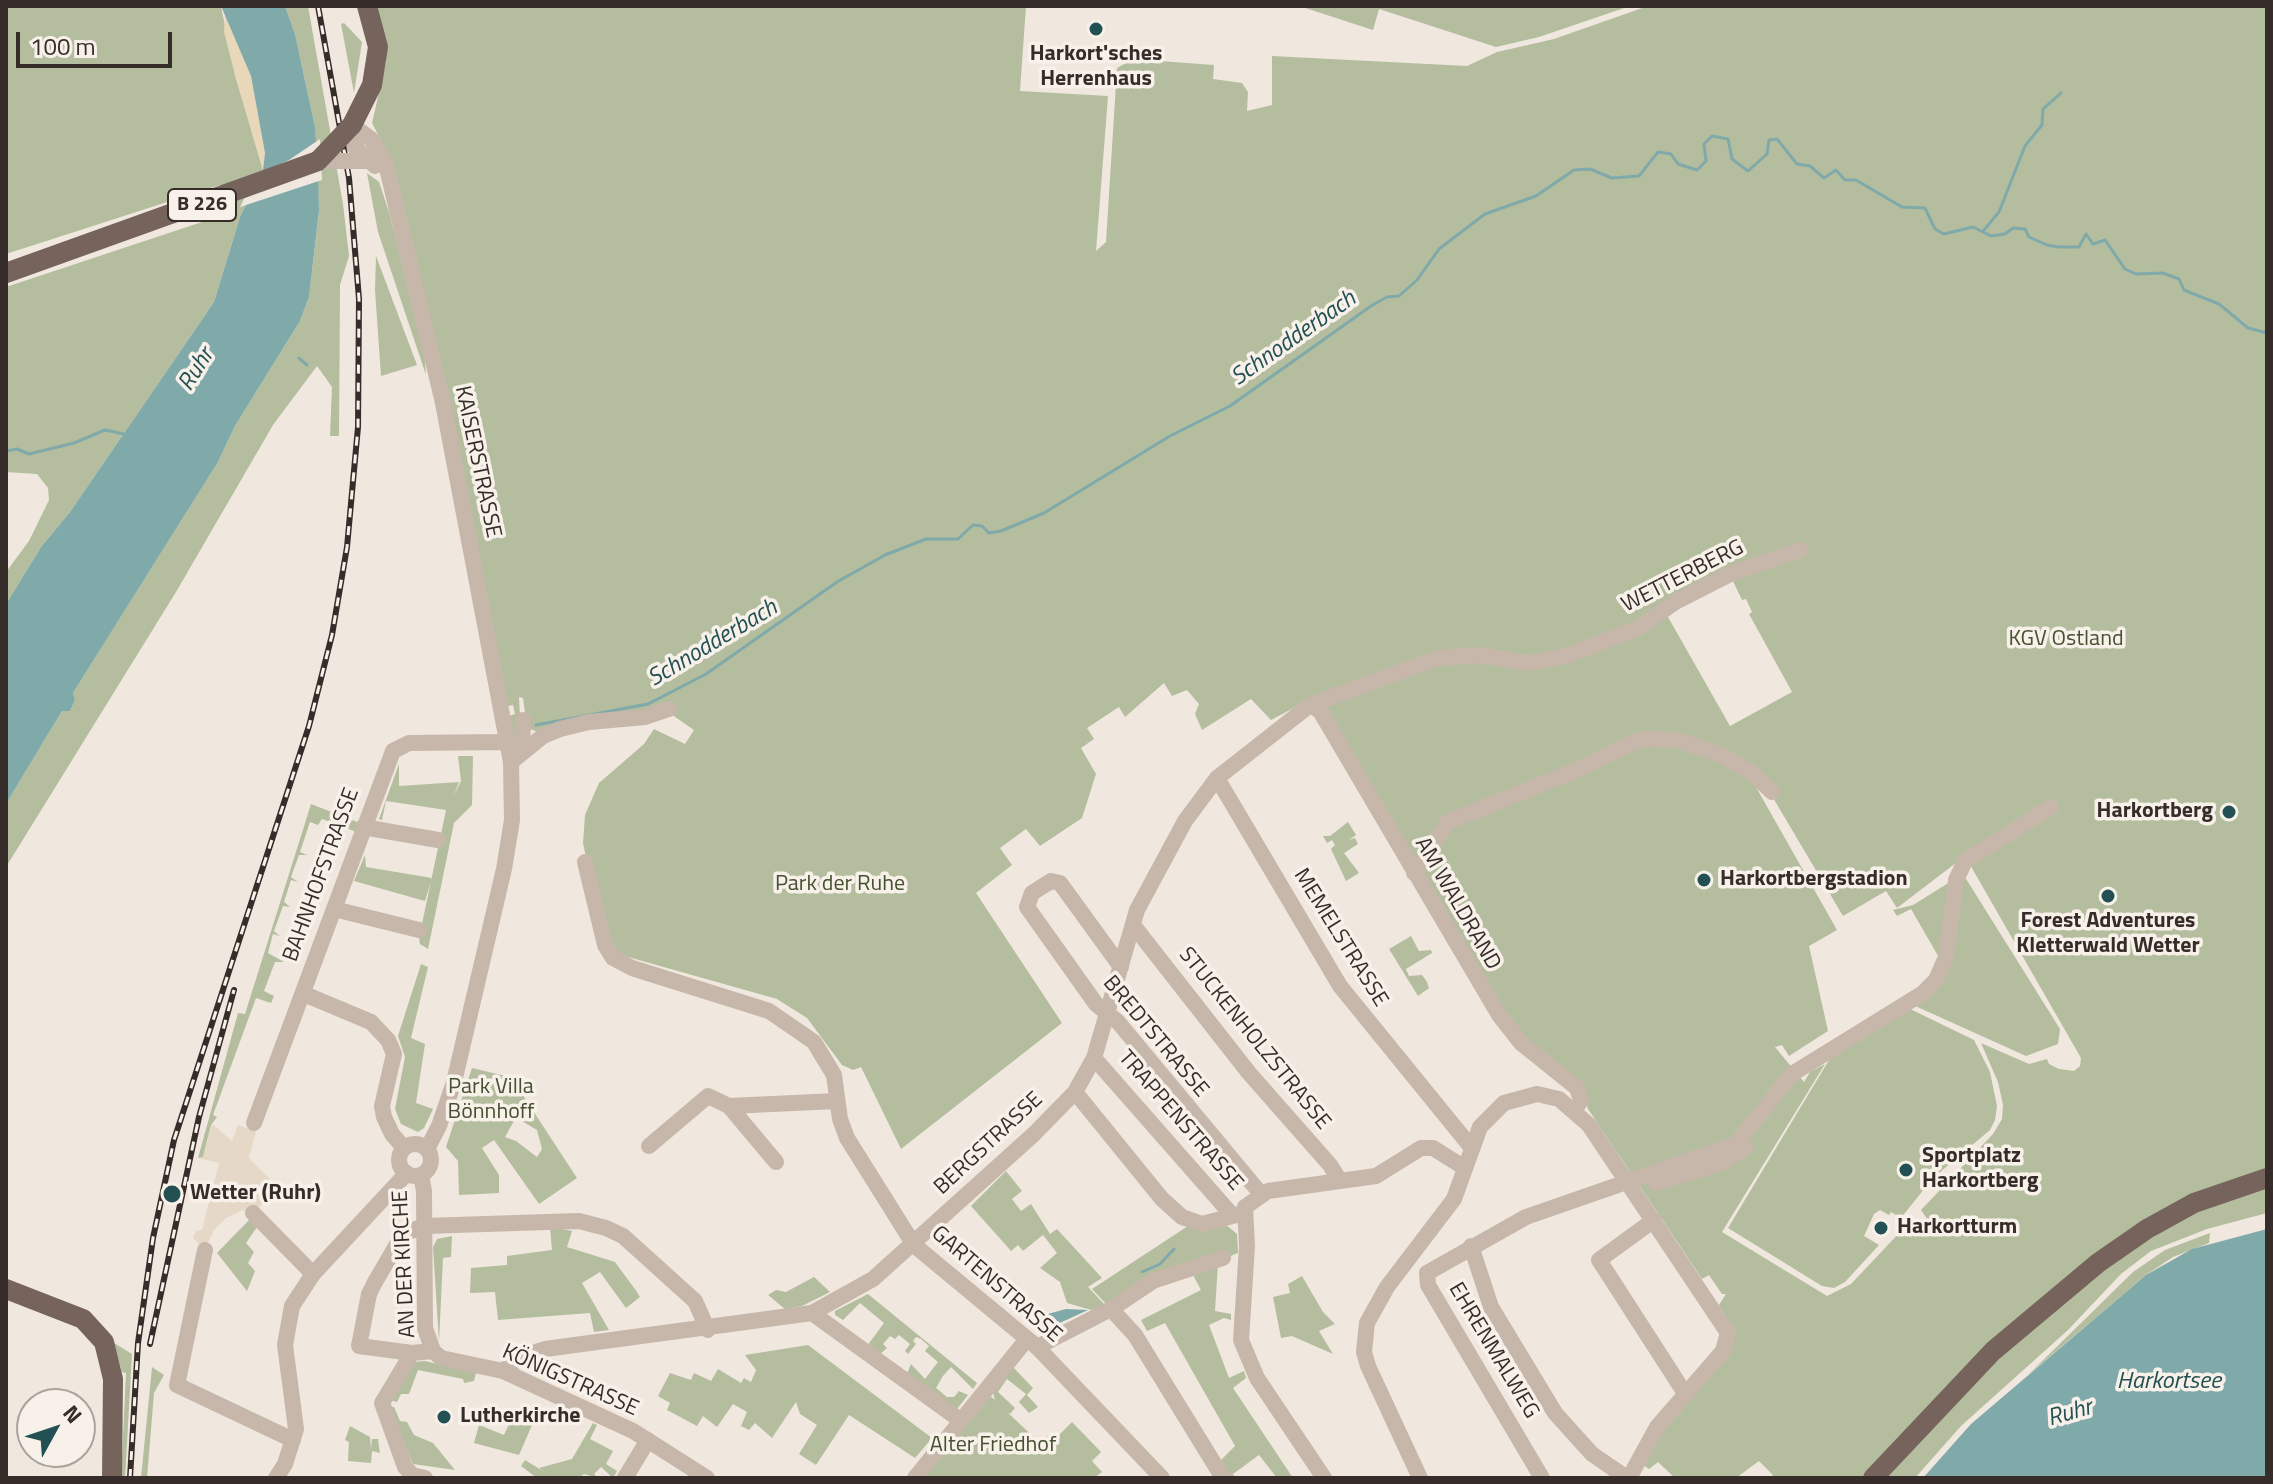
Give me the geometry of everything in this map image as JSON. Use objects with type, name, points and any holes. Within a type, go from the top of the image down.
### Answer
[{"type":"main road","name":"B 226","points":[[6,273],[318,161],[359,123],[372,85],[378,47],[367,6]]},
{"type":"main road","points":[[1873,1478],[1993,1351],[2098,1263],[2147,1229],[2194,1203],[2267,1178]]},
{"type":"main road","points":[[6,1289],[83,1319],[107,1351],[113,1379],[112,1478]]},
{"type":"street","points":[[359,123],[351,139],[368,161],[386,175]]},
{"type":"street","name":"KAISERSTRASSE","points":[[276,1478],[293,1440],[296,1416],[286,1353],[288,1317],[313,1274],[431,1161],[427,1149],[439,1126],[454,1082],[502,881],[512,820],[516,757],[506,742],[443,403],[386,175],[386,164],[359,123]]},
{"type":"street","points":[[318,161],[368,161]]},
{"type":"street","name":"WETTERBERG","points":[[1310,705],[1438,658],[1478,655],[1529,663],[1566,656],[1638,628],[1677,601],[1730,574],[1800,550]]},
{"type":"street","name":"BERGSTRASSE","points":[[503,1371],[520,1357],[545,1349],[708,1330],[812,1313],[859,1289],[914,1245],[1075,1092],[1094,1058],[1142,899],[1185,821],[1217,778],[1310,705]]},
{"type":"street","name":"AM WALDRAND","points":[[1310,705],[1320,711],[1499,1015],[1521,1043],[1577,1088],[1581,1100],[1575,1110]]},
{"type":"street","points":[[516,757],[560,729],[645,717],[669,709]]},
{"type":"street","points":[[516,757],[523,720]]},
{"type":"street","points":[[1414,873],[1448,822],[1572,772],[1641,739],[1676,740],[1719,754],[1751,772],[1772,792]]},
{"type":"street","name":"BAHNHOFSTRASSE","points":[[254,1123],[289,1022],[304,994],[393,751],[409,743],[506,742]]},
{"type":"street","name":"MEMELSTRASSE","points":[[1217,778],[1340,986],[1471,1147]]},
{"type":"street","points":[[1631,1183],[1736,1144],[1802,1067],[1923,993],[1936,980],[1946,957],[1956,880],[1965,861],[2051,807]]},
{"type":"street","points":[[363,827],[438,840]]},
{"type":"street","name":"GARTENSTRASSE","points":[[585,862],[605,945],[613,958],[632,968],[780,1015],[803,1032],[823,1054],[834,1075],[847,1138],[914,1245],[1032,1343],[1162,1478]]},
{"type":"street","name":"BREDTSTRASSE","points":[[1121,967],[1060,883],[1051,881],[1026,901],[1096,1004],[1108,1013],[1261,1194]]},
{"type":"street","points":[[334,909],[419,930]]},
{"type":"street","name":"STUCKENHOLZSTRASSE","points":[[1133,925],[1249,1073],[1330,1165],[1340,1181]]},
{"type":"street","points":[[304,994],[362,1017],[385,1035],[394,1054],[384,1117],[392,1134],[404,1148]]},
{"type":"street","name":"TRAPPENSTRASSE","points":[[1094,1058],[1238,1214]]},
{"type":"street","points":[[1075,1092],[1162,1199],[1182,1217],[1202,1224],[1238,1214],[1261,1194],[1376,1176],[1409,1153],[1427,1147],[1465,1168]]},
{"type":"street","points":[[649,1146],[708,1096],[729,1106],[776,1162]]},
{"type":"street","points":[[1420,1478],[1368,1366],[1365,1333],[1376,1302],[1454,1199],[1480,1127],[1491,1113],[1515,1098],[1548,1096],[1575,1110],[1631,1183],[1728,1333],[1723,1351],[1657,1427],[1628,1478],[1592,1454],[1555,1413],[1491,1307],[1471,1246]]},
{"type":"street","points":[[729,1106],[837,1101]]},
{"type":"street","points":[[404,1148],[417,1144],[427,1149]]},
{"type":"street","points":[[404,1148],[399,1163],[414,1174]]},
{"type":"street","name":"AN DER KIRCHE","points":[[414,1174],[424,1226],[425,1328],[433,1351]]},
{"type":"street","name":"EHRENMALWEG","points":[[1542,1478],[1427,1281],[1430,1269],[1526,1217],[1631,1183]]},
{"type":"street","points":[[253,1213],[313,1274]]},
{"type":"street","points":[[1238,1214],[1247,1246],[1241,1340],[1257,1378],[1324,1478]]},
{"type":"street","points":[[1654,1220],[1599,1260],[1686,1395]]},
{"type":"street","points":[[424,1226],[579,1221],[606,1228],[623,1236],[695,1301],[708,1330]]},
{"type":"street","name":"KÖNIGSTRASSE","points":[[424,1226],[403,1234],[375,1282],[369,1294],[359,1346],[412,1353],[433,1351],[441,1358],[503,1371],[648,1440],[707,1478]]},
{"type":"street","points":[[205,1250],[177,1385],[293,1440]]},
{"type":"street","points":[[915,1478],[960,1420],[1032,1343],[1111,1309],[1153,1281],[1223,1258]]},
{"type":"street","points":[[1111,1309],[1135,1335],[1223,1478]]},
{"type":"street","points":[[812,1313],[960,1420]]},
{"type":"street","points":[[412,1353],[382,1403],[405,1467],[412,1475],[425,1478]]},
{"type":"street","points":[[625,1478],[648,1440]]},
{"type":"green space","points":[[6,6],[221,6],[235,75],[263,170],[240,217],[214,302],[70,512],[41,547],[6,604],[6,572],[29,541],[49,500],[48,488],[37,474],[6,472],[6,287],[214,218],[220,185],[6,254]]},
{"type":"green space","points":[[285,6],[308,6],[343,204],[349,256],[340,285],[339,436],[330,436],[332,387],[317,366],[273,425],[176,592],[6,867],[6,804],[62,711],[70,711],[75,700],[73,693],[218,462],[235,426],[300,321],[309,297],[319,212],[315,127],[295,34]]},
{"type":"green space","points":[[376,6],[1026,6],[1020,91],[1108,96],[1096,251],[1106,242],[1117,68],[1133,59],[1214,65],[1213,79],[1242,83],[1248,92],[1247,111],[1272,105],[1272,56],[1467,66],[1497,52],[1554,39],[1648,6],[2267,6],[2267,1172],[2148,1223],[1868,1478],[1771,1478],[1773,1475],[1759,1461],[1736,1478],[1675,1478],[1658,1462],[1649,1469],[1642,1464],[1659,1433],[1735,1331],[1719,1305],[1726,1294],[1722,1294],[1709,1275],[1702,1279],[1588,1109],[1585,1098],[1502,1012],[1316,696],[1271,720],[1251,699],[1202,730],[1195,714],[1199,704],[1187,690],[1172,696],[1164,683],[1125,717],[1119,707],[1087,728],[1094,739],[1081,748],[1096,774],[1082,818],[1040,846],[1026,829],[1000,848],[1012,865],[976,893],[1062,1023],[901,1149],[861,1067],[853,1070],[842,1065],[807,1018],[777,999],[614,953],[597,910],[583,843],[585,815],[599,783],[644,744],[654,729],[685,744],[694,730],[668,712],[538,732],[527,728],[523,698],[519,697],[521,736],[514,744],[509,716],[515,714],[513,705],[508,706],[449,400],[393,164],[372,123],[386,62]],"holes":[[[1730,575],[1742,600],[1746,599],[1752,612],[1749,614],[1792,692],[1730,726],[1664,610]],[[1753,764],[1843,916],[1886,891],[1897,908],[1965,856],[2081,1058],[2080,1066],[2074,1071],[2059,1069],[2049,1064],[2047,1059],[2029,1064],[1981,1043],[1998,1082],[2003,1105],[2002,1119],[1993,1134],[1921,1210],[1928,1220],[1917,1231],[1902,1230],[1851,1284],[1827,1296],[1722,1232],[1825,1064],[1810,1072],[1804,1082],[1775,1047],[1782,1045],[1789,1056],[1828,1031],[1809,946],[1837,930],[1748,773]]]},
{"type":"green space","points":[[1299,6],[1630,6],[1539,37],[1496,47],[1379,9],[1373,30]]},
{"type":"green space","points":[[344,23],[362,42],[354,93],[341,24]]},
{"type":"green space","points":[[367,173],[379,182],[389,212],[424,349],[426,375],[378,232]]},
{"type":"green space","points":[[376,256],[417,365],[381,376],[375,290]]},
{"type":"green space","points":[[458,756],[473,756],[472,805],[454,823],[428,949],[420,944],[419,938],[446,810],[386,801],[382,820],[379,819],[399,764],[399,786],[459,782],[454,795],[461,781]]},
{"type":"green space","points":[[311,804],[357,822],[364,814],[355,838],[354,831],[322,819],[318,825],[310,822],[300,852],[307,855],[299,855],[291,877],[298,882],[291,880],[284,902],[290,907],[283,906],[274,931],[280,936],[273,934],[268,953],[284,962],[275,962],[264,991],[274,996],[271,1003],[256,998],[213,1115],[217,1117],[211,1125],[203,1157],[198,1158],[238,1013],[245,1014]]},
{"type":"green space","points":[[1348,822],[1356,835],[1349,840],[1355,838],[1358,844],[1344,853],[1359,873],[1346,881],[1331,849],[1335,845],[1332,840],[1327,843],[1323,836],[1330,836]]},
{"type":"green space","points":[[365,855],[366,867],[432,878],[425,901],[354,881]]},
{"type":"green space","points":[[1963,874],[2060,1029],[2058,1044],[2026,1056],[1913,1005],[1941,961],[1911,909],[1897,916],[1893,910],[1913,905]]},
{"type":"green space","points":[[1411,936],[1419,951],[1431,950],[1432,953],[1406,969],[1409,976],[1422,975],[1427,982],[1429,988],[1418,996],[1389,949]]},
{"type":"green space","points":[[421,964],[428,967],[411,1038],[425,1044],[416,1103],[433,1109],[424,1128],[418,1132],[401,1124],[395,1109],[405,1057],[398,1036]]},
{"type":"green space","points":[[1908,1008],[1974,1040],[1990,1072],[1997,1106],[1995,1120],[1990,1130],[1932,1179],[1901,1218],[1880,1210],[1874,1214],[1864,1236],[1879,1245],[1845,1282],[1834,1288],[1822,1286],[1728,1228],[1829,1060]]},
{"type":"green space","name":"Park Villa Bönnhoff","points":[[472,1068],[527,1081],[524,1097],[577,1178],[539,1204],[494,1140],[482,1148],[499,1175],[499,1193],[459,1195],[458,1161],[446,1147]],"holes":[[[518,1114],[522,1116],[520,1120],[537,1130],[542,1149],[537,1157],[516,1141],[505,1137]]]},
{"type":"green space","points":[[1006,1171],[1022,1191],[1012,1199],[1021,1211],[1031,1204],[1050,1234],[1057,1229],[1102,1278],[1088,1287],[1104,1304],[1095,1311],[1067,1303],[1060,1282],[1040,1268],[1057,1253],[1043,1235],[1023,1251],[1018,1245],[1011,1251],[971,1206]]},
{"type":"green space","points":[[2267,1186],[2267,1213],[2207,1229],[2151,1251],[2121,1274],[2068,1330],[1961,1426],[1915,1478],[1881,1478],[1997,1355],[2093,1275],[2191,1213]]},
{"type":"green space","points":[[250,1219],[257,1227],[246,1243],[254,1252],[248,1263],[255,1271],[247,1291],[217,1253]]},
{"type":"green space","points":[[1225,1224],[1237,1234],[1238,1253],[1106,1304],[1092,1289],[1188,1226]]},
{"type":"green space","points":[[550,1227],[572,1231],[567,1247],[615,1262],[640,1297],[626,1308],[600,1272],[582,1283],[609,1330],[594,1332],[590,1313],[498,1320],[495,1292],[470,1293],[471,1268],[507,1265],[507,1256],[552,1250]]},
{"type":"green space","points":[[2210,1233],[2209,1243],[2173,1257],[2146,1275],[2028,1375],[2133,1272],[2165,1250]]},
{"type":"green space","points":[[452,1236],[451,1257],[443,1258],[439,1342],[433,1247],[437,1239]]},
{"type":"green space","points":[[1218,1263],[1215,1311],[1231,1314],[1231,1320],[1224,1318],[1209,1325],[1229,1378],[1244,1371],[1246,1378],[1233,1388],[1293,1478],[1277,1478],[1259,1455],[1233,1474],[1235,1478],[1228,1478],[1220,1461],[1235,1446],[1165,1323],[1147,1331],[1141,1320],[1201,1290],[1192,1273]]},
{"type":"green space","points":[[1302,1276],[1323,1312],[1335,1324],[1319,1331],[1333,1354],[1292,1336],[1281,1338],[1273,1297],[1290,1293],[1288,1284]]},
{"type":"green space","points":[[814,1277],[830,1292],[802,1306],[785,1309],[768,1295],[776,1290],[786,1292]]},
{"type":"green space","points":[[868,1294],[977,1383],[973,1389],[951,1367],[943,1376],[936,1388],[947,1397],[954,1397],[959,1391],[968,1395],[957,1409],[906,1376],[911,1364],[925,1379],[938,1362],[925,1351],[929,1346],[921,1339],[916,1337],[913,1341],[916,1344],[908,1354],[905,1351],[910,1344],[899,1335],[895,1339],[890,1336],[883,1344],[887,1348],[879,1355],[867,1346],[884,1323],[860,1303],[843,1320],[835,1315],[835,1311]]},
{"type":"green space","points":[[114,1343],[132,1354],[125,1478],[121,1478],[126,1373],[122,1372]]},
{"type":"green space","points":[[808,1345],[932,1438],[915,1458],[849,1415],[816,1465],[799,1454],[817,1425],[800,1414],[796,1402],[772,1438],[755,1423],[749,1430],[741,1426],[747,1412],[733,1404],[717,1427],[703,1416],[697,1426],[667,1410],[670,1403],[658,1396],[670,1373],[691,1380],[694,1373],[711,1381],[718,1369],[741,1383],[744,1378],[751,1382],[756,1370],[745,1355]]},
{"type":"green space","points":[[425,1361],[476,1373],[474,1381],[464,1383],[463,1379],[418,1370],[409,1394],[401,1394],[397,1402],[390,1400],[415,1362]]},
{"type":"green space","points":[[152,1367],[164,1375],[154,1393],[147,1478],[141,1478]]},
{"type":"green space","name":"Alter Friedhof","points":[[1013,1367],[1033,1388],[1027,1395],[1038,1407],[1029,1413],[1019,1402],[1026,1394],[1007,1379],[998,1392],[1015,1408],[1010,1414],[1006,1411],[1040,1443],[1050,1434],[1055,1439],[1072,1422],[1101,1452],[1092,1461],[1102,1472],[1094,1478],[924,1478],[990,1396],[995,1400],[993,1393]]},
{"type":"green space","points":[[388,1406],[394,1407],[400,1421],[407,1422],[414,1435],[433,1443],[455,1470],[413,1464]]},
{"type":"green space","points":[[517,1407],[522,1410],[520,1416],[527,1420],[531,1414],[536,1416],[519,1455],[474,1443],[479,1425],[504,1435]]},
{"type":"green space","points":[[593,1423],[597,1425],[590,1439],[613,1451],[606,1464],[617,1471],[613,1478],[601,1467],[594,1474],[598,1478],[584,1474],[579,1478],[537,1478],[521,1466],[525,1460],[546,1473],[539,1468],[572,1459]]},
{"type":"green space","points":[[350,1426],[370,1437],[371,1449],[372,1439],[378,1439],[380,1453],[372,1451],[371,1463],[348,1461],[349,1442],[345,1440]]},
{"type":"sand","points":[[225,14],[251,76],[265,153],[263,170],[224,32]]},
{"type":"shaded area","points":[[212,1124],[232,1141],[238,1125],[256,1131],[249,1158],[270,1179],[272,1195],[253,1213],[243,1210],[226,1218],[214,1230],[205,1250],[193,1238],[196,1231],[202,1230],[210,1198],[215,1199],[217,1189],[213,1187],[219,1163],[198,1158],[203,1157]]},
{"type":"water","name":"Ruhr","points":[[221,6],[285,6],[295,34],[315,127],[318,170],[319,211],[309,297],[300,321],[235,426],[218,462],[73,693],[75,700],[70,711],[62,711],[6,804],[6,604],[41,547],[70,512],[214,302],[240,217],[263,170],[265,153],[251,76]]},
{"type":"water","name":"Harkortsee","points":[[2267,1229],[2267,1478],[1923,1478],[1971,1424],[2146,1275],[2192,1249]]},
{"type":"water","points":[[1066,1309],[1088,1310],[1040,1332],[1030,1325],[1040,1316]]},
{"type":"pier","points":[[320,139],[322,180],[240,207],[256,175],[289,160]]},
{"type":"waterway","points":[[1984,230],[1999,212],[2025,146],[2042,125],[2043,109],[2061,93]]},
{"type":"waterway","name":"Schnodderbach","points":[[536,725],[648,704],[706,674],[837,582],[885,555],[926,539],[958,539],[973,525],[982,526],[989,533],[1001,531],[1044,513],[1170,436],[1230,406],[1371,306],[1387,297],[1399,296],[1417,280],[1439,249],[1485,214],[1536,196],[1574,170],[1590,169],[1612,178],[1639,176],[1658,152],[1671,154],[1678,164],[1697,170],[1706,161],[1704,144],[1712,136],[1728,139],[1732,159],[1748,171],[1767,154],[1769,140],[1777,139],[1797,164],[1810,166],[1824,178],[1836,170],[1845,180],[1856,180],[1902,207],[1925,208],[1935,229],[1944,234],[1973,227],[1991,236],[2005,234],[2013,228],[2025,229],[2029,237],[2059,247],[2079,247],[2086,234],[2093,244],[2105,240],[2125,269],[2136,274],[2163,273],[2179,279],[2184,290],[2219,304],[2248,328],[2267,333]]},
{"type":"waterway","name":"Schnodderbach","points":[[299,358],[307,365]]},
{"type":"waterway","points":[[6,451],[17,449],[29,454],[74,443],[105,430],[124,434]]},
{"type":"waterway","points":[[1142,1272],[1160,1264],[1174,1249]]},
{"type":"railway","points":[[130,1478],[138,1343],[153,1238],[174,1140],[309,726],[332,635],[347,547],[358,427],[359,299],[349,178],[318,6]]},
{"type":"railway","points":[[150,1344],[199,1117],[234,990]]},
{"type":"place","name":"Harkort'sches Herrenhaus","points":[[1096,29]]},
{"type":"place","name":"Harkortberg","points":[[2229,812]]},
{"type":"place","name":"Harkortbergstadion","points":[[1704,880]]},
{"type":"place","name":"Forest Adventures Kletterwald Wetter","points":[[2108,896]]},
{"type":"place","name":"Sportplatz Harkortberg","points":[[1906,1170]]},
{"type":"place","name":"Wetter (Ruhr)","points":[[172,1194]]},
{"type":"place","name":"Harkortturm","points":[[1881,1228]]},
{"type":"place","name":"Lutherkirche","points":[[444,1417]]},
{"type":"park label","name":"KGV Ostland","points":[[2066,640]]},
{"type":"park label","name":"Park der Ruhe","points":[[840,885]]}]
